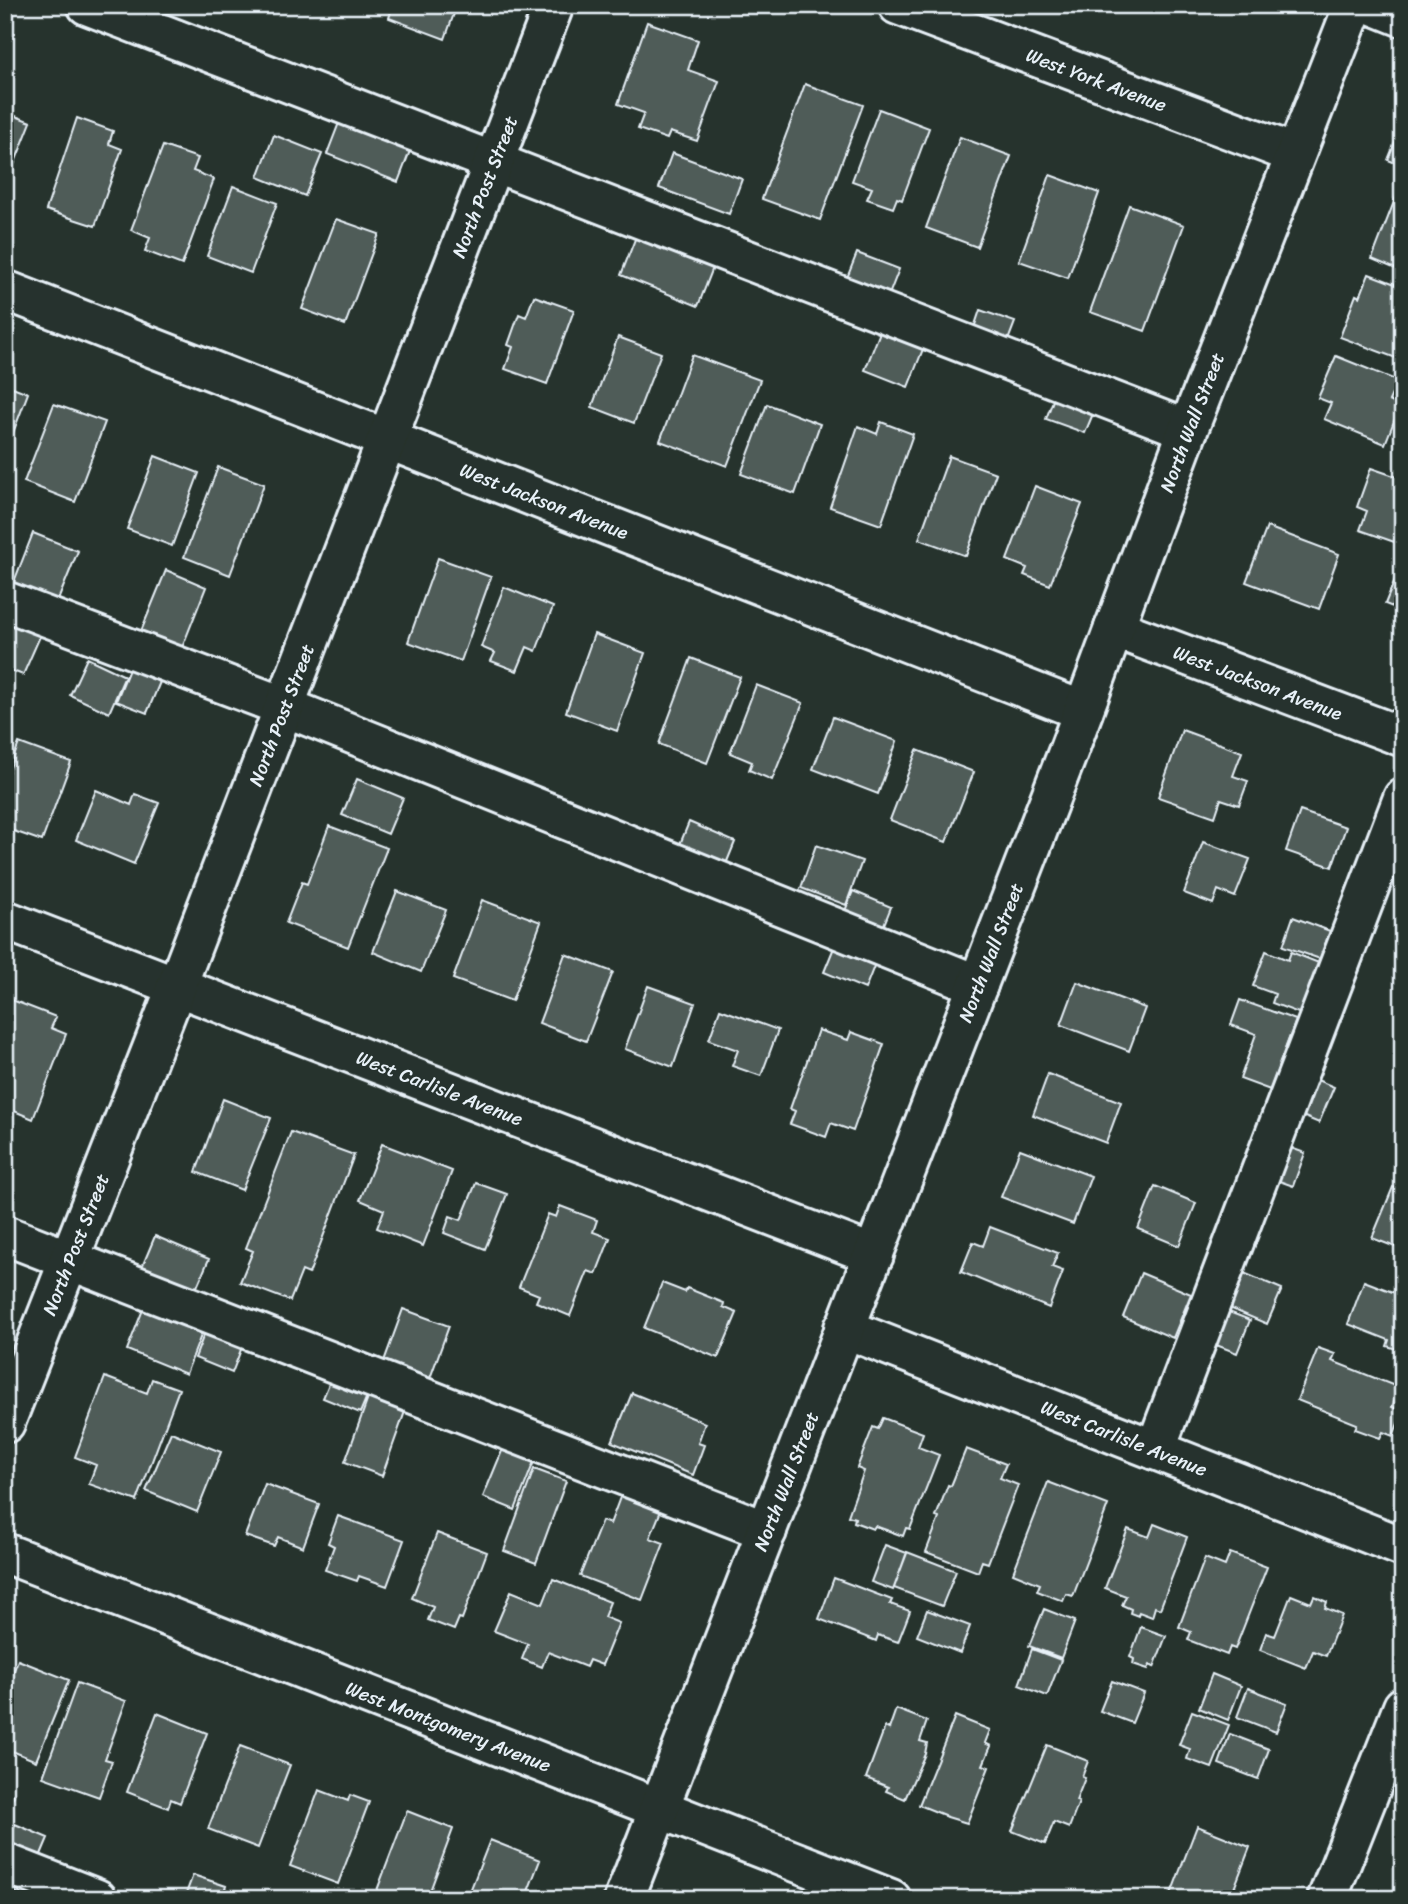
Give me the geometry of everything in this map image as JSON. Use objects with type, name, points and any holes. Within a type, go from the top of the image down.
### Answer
[{"type":"street","points":[[87,5],[1188,430]]},
{"type":"street","name":"North Post Street","points":[[5,1423],[285,707],[554,5]]},
{"type":"street","name":"West York Avenue","points":[[898,5],[1295,154]]},
{"type":"street","name":"North Wall Street","points":[[624,1899],[1354,5]]},
{"type":"street","points":[[1374,5],[1403,17]]},
{"type":"street","name":"West Jackson Avenue","points":[[5,290],[1083,711]]},
{"type":"street","points":[[5,601],[285,707],[978,985]]},
{"type":"street","name":"West Jackson Avenue","points":[[1114,628],[1403,737]]},
{"type":"street","points":[[1155,1450],[1403,798]]},
{"type":"street","name":"West Carlisle Avenue","points":[[5,920],[874,1255]]},
{"type":"street","points":[[5,1235],[767,1531]]},
{"type":"street","name":"West Carlisle Avenue","points":[[844,1328],[1403,1547]]},
{"type":"street","name":"West Montgomery Avenue","points":[[5,1553],[891,1899]]},
{"type":"street","points":[[1327,1899],[1403,1707]]},
{"type":"street","points":[[5,1863],[97,1899]]},
{"type":"building","points":[[393,5],[457,5],[445,39],[389,18]]},
{"type":"building","points":[[647,22],[698,40],[688,70],[719,81],[697,141],[670,132],[667,139],[638,129],[644,113],[618,104]]},
{"type":"building","points":[[805,84],[863,105],[820,220],[762,199]]},
{"type":"building","points":[[879,109],[929,128],[902,200],[897,198],[893,208],[867,199],[872,188],[852,181]]},
{"type":"building","points":[[5,112],[31,122],[8,180],[5,179]]},
{"type":"building","points":[[342,115],[413,143],[398,182],[327,154]]},
{"type":"building","points":[[77,118],[113,131],[109,144],[122,149],[95,226],[46,210]]},
{"type":"building","points":[[1403,123],[1403,169],[1400,168],[1401,165],[1388,160]]},
{"type":"building","points":[[274,135],[322,154],[305,196],[258,177]]},
{"type":"building","points":[[960,137],[1011,156],[977,247],[926,228]]},
{"type":"building","points":[[163,146],[198,158],[193,171],[214,179],[182,265],[145,251],[150,238],[131,230]]},
{"type":"building","points":[[672,153],[742,179],[729,214],[659,188]]},
{"type":"building","points":[[1050,175],[1099,193],[1068,278],[1019,261]]},
{"type":"building","points":[[233,186],[277,203],[251,273],[207,256]]},
{"type":"building","points":[[1399,189],[1403,191],[1403,272],[1372,259]]},
{"type":"building","points":[[1129,205],[1184,225],[1145,331],[1090,312]]},
{"type":"building","points":[[336,219],[379,234],[345,325],[302,309]]},
{"type":"building","points":[[637,234],[714,265],[698,306],[621,275]]},
{"type":"building","points":[[857,253],[899,269],[887,300],[845,283]]},
{"type":"building","points":[[1369,274],[1403,287],[1403,342],[1396,358],[1340,337],[1356,295],[1360,297]]},
{"type":"building","points":[[534,296],[574,310],[547,384],[505,369],[513,347],[508,345],[519,314],[526,317]]},
{"type":"building","points":[[980,310],[1015,322],[1007,343],[973,331]]},
{"type":"building","points":[[882,327],[925,344],[908,387],[865,370]]},
{"type":"building","points":[[618,337],[661,353],[634,423],[592,407]]},
{"type":"building","points":[[692,355],[760,380],[727,466],[660,441]]},
{"type":"building","points":[[1336,356],[1398,381],[1389,401],[1400,406],[1385,444],[1324,419],[1331,403],[1318,398]]},
{"type":"building","points":[[5,384],[28,393],[5,454]]},
{"type":"building","points":[[1055,395],[1095,409],[1085,433],[1046,419]]},
{"type":"building","points":[[54,404],[105,422],[75,502],[24,482]]},
{"type":"building","points":[[767,404],[820,424],[795,494],[741,474]]},
{"type":"building","points":[[881,422],[913,434],[881,525],[830,507],[858,426],[877,434]]},
{"type":"building","points":[[155,456],[199,473],[172,546],[127,529]]},
{"type":"building","points":[[949,456],[996,473],[966,556],[919,539]]},
{"type":"building","points":[[218,467],[264,484],[230,575],[184,557]]},
{"type":"building","points":[[1371,468],[1403,479],[1403,545],[1360,530],[1367,511],[1357,507]]},
{"type":"building","points":[[1035,486],[1082,504],[1050,585],[1024,575],[1027,568],[1007,560]]},
{"type":"building","points":[[1267,527],[1339,554],[1319,609],[1246,582]]},
{"type":"building","points":[[33,533],[78,551],[54,610],[10,592]]},
{"type":"building","points":[[438,558],[491,577],[461,661],[408,642]]},
{"type":"building","points":[[166,570],[206,587],[178,658],[137,641]]},
{"type":"building","points":[[1398,572],[1403,574],[1403,611],[1385,604]]},
{"type":"building","points":[[504,587],[553,607],[536,651],[527,647],[517,671],[491,661],[495,653],[481,647]]},
{"type":"building","points":[[5,619],[41,634],[23,675],[5,668]]},
{"type":"building","points":[[594,634],[645,653],[617,731],[566,712]]},
{"type":"building","points":[[87,658],[125,676],[109,713],[70,695]]},
{"type":"building","points":[[691,658],[740,677],[707,763],[659,744]]},
{"type":"building","points":[[129,669],[160,682],[147,713],[116,701]]},
{"type":"building","points":[[756,685],[803,703],[772,780],[749,770],[752,762],[730,753]]},
{"type":"building","points":[[833,717],[897,741],[878,794],[813,769]]},
{"type":"building","points":[[1182,730],[1242,752],[1233,776],[1248,781],[1239,805],[1221,799],[1215,817],[1158,797]]},
{"type":"building","points":[[19,743],[71,762],[42,841],[5,828],[5,781]]},
{"type":"building","points":[[917,750],[974,772],[946,842],[890,820]]},
{"type":"building","points":[[357,779],[403,798],[388,834],[342,815]]},
{"type":"building","points":[[96,790],[131,805],[135,794],[159,803],[134,864],[76,840]]},
{"type":"building","points":[[1300,811],[1346,827],[1332,867],[1286,851]]},
{"type":"building","points":[[689,822],[735,842],[724,869],[678,849]]},
{"type":"building","points":[[329,826],[387,848],[348,947],[286,923],[302,882],[307,884]]},
{"type":"building","points":[[1203,842],[1250,859],[1235,897],[1218,890],[1213,904],[1184,893]]},
{"type":"building","points":[[816,845],[862,861],[846,905],[801,888]]},
{"type":"building","points":[[1403,867],[1403,891],[1395,888]]},
{"type":"building","points":[[397,891],[446,910],[421,972],[373,952]]},
{"type":"building","points":[[853,891],[891,907],[883,927],[845,911]]},
{"type":"building","points":[[482,900],[541,922],[512,1001],[453,979]]},
{"type":"building","points":[[1293,917],[1330,931],[1320,959],[1283,946]]},
{"type":"building","points":[[837,940],[878,956],[865,989],[824,972]]},
{"type":"building","points":[[1266,951],[1288,960],[1291,952],[1319,963],[1301,1014],[1272,1003],[1275,994],[1253,986]]},
{"type":"building","points":[[565,954],[613,972],[586,1041],[539,1023]]},
{"type":"building","points":[[1077,982],[1145,1008],[1129,1051],[1061,1025]]},
{"type":"building","points":[[648,986],[695,1003],[673,1067],[625,1049]]},
{"type":"building","points":[[12,1000],[56,1017],[51,1028],[66,1034],[33,1119],[5,1107],[5,1017]]},
{"type":"building","points":[[1240,1000],[1296,1020],[1270,1090],[1240,1079],[1256,1034],[1231,1025]]},
{"type":"building","points":[[720,1009],[778,1030],[761,1076],[732,1066],[738,1050],[709,1040]]},
{"type":"building","points":[[818,1030],[848,1040],[851,1032],[884,1044],[853,1131],[831,1123],[826,1137],[790,1124],[795,1111],[790,1109]]},
{"type":"building","points":[[1048,1074],[1121,1102],[1106,1143],[1033,1115]]},
{"type":"building","points":[[1310,1077],[1334,1087],[1319,1123],[1295,1113]]},
{"type":"building","points":[[223,1099],[271,1118],[242,1190],[196,1172]]},
{"type":"building","points":[[291,1132],[354,1155],[309,1274],[302,1271],[290,1301],[240,1282],[253,1251],[246,1248]]},
{"type":"building","points":[[382,1144],[452,1171],[423,1246],[377,1228],[384,1210],[360,1200]]},
{"type":"building","points":[[1280,1144],[1305,1153],[1293,1186],[1268,1177]]},
{"type":"building","points":[[1020,1149],[1091,1176],[1073,1224],[1001,1197]]},
{"type":"building","points":[[476,1183],[507,1194],[485,1249],[444,1233],[450,1216],[461,1220]]},
{"type":"building","points":[[1155,1186],[1196,1203],[1179,1246],[1138,1229]]},
{"type":"building","points":[[1393,1187],[1403,1191],[1403,1250],[1372,1238]]},
{"type":"building","points":[[560,1206],[597,1220],[593,1232],[610,1238],[596,1274],[588,1271],[570,1316],[536,1302],[539,1295],[519,1287],[548,1214],[556,1217]]},
{"type":"building","points":[[990,1227],[1058,1253],[1052,1267],[1063,1271],[1049,1308],[961,1272],[973,1242],[983,1246]]},
{"type":"building","points":[[155,1236],[209,1259],[196,1289],[142,1267]]},
{"type":"building","points":[[1234,1269],[1282,1289],[1267,1324],[1220,1304]]},
{"type":"building","points":[[1141,1273],[1191,1294],[1173,1338],[1123,1317]]},
{"type":"building","points":[[1364,1281],[1403,1296],[1403,1351],[1387,1346],[1389,1340],[1348,1324]]},
{"type":"building","points":[[662,1283],[685,1292],[687,1288],[724,1303],[723,1307],[737,1313],[718,1358],[644,1328]]},
{"type":"building","points":[[146,1302],[205,1325],[186,1374],[127,1350]]},
{"type":"building","points":[[1216,1307],[1250,1320],[1237,1353],[1203,1340]]},
{"type":"building","points":[[403,1309],[449,1326],[429,1381],[383,1364]]},
{"type":"building","points":[[208,1324],[245,1339],[232,1373],[195,1358]]},
{"type":"building","points":[[1318,1348],[1335,1354],[1332,1361],[1400,1388],[1392,1407],[1403,1411],[1393,1436],[1383,1432],[1380,1438],[1355,1429],[1357,1424],[1297,1400]]},
{"type":"building","points":[[333,1374],[370,1389],[360,1413],[323,1398]]},
{"type":"building","points":[[105,1377],[147,1393],[152,1379],[179,1389],[137,1501],[89,1484],[96,1465],[75,1457]]},
{"type":"building","points":[[371,1390],[408,1403],[382,1476],[345,1462]]},
{"type":"building","points":[[632,1393],[705,1423],[698,1443],[704,1445],[693,1475],[612,1442]]},
{"type":"building","points":[[883,1418],[923,1433],[918,1447],[939,1455],[910,1529],[906,1528],[903,1536],[875,1526],[873,1529],[854,1522],[855,1518],[848,1516],[864,1471],[857,1468],[873,1427],[878,1429]]},
{"type":"building","points":[[171,1432],[221,1452],[197,1512],[146,1491]]},
{"type":"building","points":[[504,1446],[535,1459],[515,1510],[483,1497]]},
{"type":"building","points":[[966,1449],[1006,1464],[1000,1478],[1018,1485],[988,1563],[982,1561],[978,1572],[926,1552],[948,1485],[951,1486]]},
{"type":"building","points":[[534,1469],[566,1481],[536,1563],[504,1551]]},
{"type":"building","points":[[1048,1482],[1108,1505],[1073,1596],[1066,1594],[1063,1601],[1037,1591],[1040,1584],[1013,1573]]},
{"type":"building","points":[[265,1484],[319,1504],[303,1547],[278,1537],[274,1546],[245,1536]]},
{"type":"building","points":[[622,1492],[662,1508],[650,1538],[664,1543],[642,1600],[580,1576],[602,1521],[610,1524]]},
{"type":"building","points":[[338,1516],[404,1540],[387,1586],[359,1576],[357,1581],[325,1570],[334,1546],[328,1543]]},
{"type":"building","points":[[1154,1524],[1187,1537],[1160,1609],[1155,1607],[1152,1617],[1139,1612],[1138,1616],[1122,1605],[1126,1596],[1105,1588],[1128,1529],[1149,1537]]},
{"type":"building","points":[[437,1533],[487,1552],[462,1619],[459,1618],[454,1630],[428,1620],[433,1607],[412,1598]]},
{"type":"building","points":[[885,1545],[907,1553],[893,1590],[871,1582]]},
{"type":"building","points":[[907,1552],[956,1571],[942,1606],[894,1588]]},
{"type":"building","points":[[1230,1553],[1267,1567],[1235,1649],[1230,1647],[1227,1655],[1188,1640],[1191,1632],[1179,1627],[1205,1558],[1225,1566]]},
{"type":"building","points":[[834,1578],[892,1600],[890,1604],[910,1611],[898,1642],[878,1635],[876,1641],[819,1619]]},
{"type":"building","points":[[553,1579],[610,1602],[604,1617],[619,1623],[602,1665],[589,1660],[586,1667],[548,1652],[542,1667],[522,1659],[528,1644],[494,1631],[511,1591],[543,1604]]},
{"type":"building","points":[[1291,1595],[1311,1603],[1314,1596],[1327,1602],[1325,1608],[1342,1615],[1326,1656],[1313,1651],[1306,1668],[1260,1650],[1266,1633],[1275,1636]]},
{"type":"building","points":[[1044,1609],[1075,1621],[1061,1658],[1029,1646]]},
{"type":"building","points":[[927,1610],[970,1626],[960,1653],[917,1636]]},
{"type":"building","points":[[1141,1627],[1166,1636],[1154,1667],[1150,1665],[1148,1669],[1133,1664],[1134,1659],[1130,1657]]},
{"type":"building","points":[[1032,1649],[1061,1660],[1047,1696],[1019,1685]]},
{"type":"building","points":[[18,1660],[69,1680],[36,1761],[5,1748],[5,1692]]},
{"type":"building","points":[[1212,1674],[1241,1686],[1228,1720],[1199,1708]]},
{"type":"building","points":[[1112,1681],[1144,1693],[1132,1723],[1100,1711]]},
{"type":"building","points":[[77,1683],[126,1701],[105,1759],[112,1761],[99,1797],[43,1777]]},
{"type":"building","points":[[1248,1688],[1287,1703],[1276,1732],[1237,1717]]},
{"type":"building","points":[[896,1709],[927,1721],[920,1741],[927,1743],[925,1754],[905,1799],[886,1791],[888,1787],[866,1778],[885,1727],[889,1729]]},
{"type":"building","points":[[1192,1711],[1229,1725],[1212,1768],[1187,1759],[1190,1749],[1179,1745]]},
{"type":"building","points":[[157,1713],[207,1733],[180,1803],[171,1799],[168,1808],[127,1792]]},
{"type":"building","points":[[955,1716],[990,1730],[985,1743],[991,1746],[983,1765],[989,1767],[967,1823],[919,1805]]},
{"type":"building","points":[[1230,1734],[1269,1749],[1258,1779],[1219,1764]]},
{"type":"building","points":[[1047,1745],[1088,1761],[1076,1801],[1079,1802],[1069,1828],[1054,1822],[1045,1844],[1012,1831]]},
{"type":"building","points":[[240,1746],[290,1765],[258,1848],[208,1829]]},
{"type":"building","points":[[319,1790],[348,1801],[350,1795],[369,1802],[338,1884],[290,1866]]},
{"type":"building","points":[[5,1792],[14,1795],[5,1816]]},
{"type":"building","points":[[407,1811],[453,1829],[427,1899],[416,1899],[401,1893],[399,1899],[392,1899],[376,1893]]},
{"type":"building","points":[[15,1824],[48,1838],[37,1864],[5,1846]]},
{"type":"building","points":[[1197,1826],[1250,1847],[1230,1899],[1169,1899]]},
{"type":"building","points":[[490,1840],[540,1860],[525,1899],[467,1899]]},
{"type":"building","points":[[193,1875],[226,1886],[222,1899],[184,1899]]},
{"type":"building","points":[[5,1888],[33,1899],[5,1899]]}]
